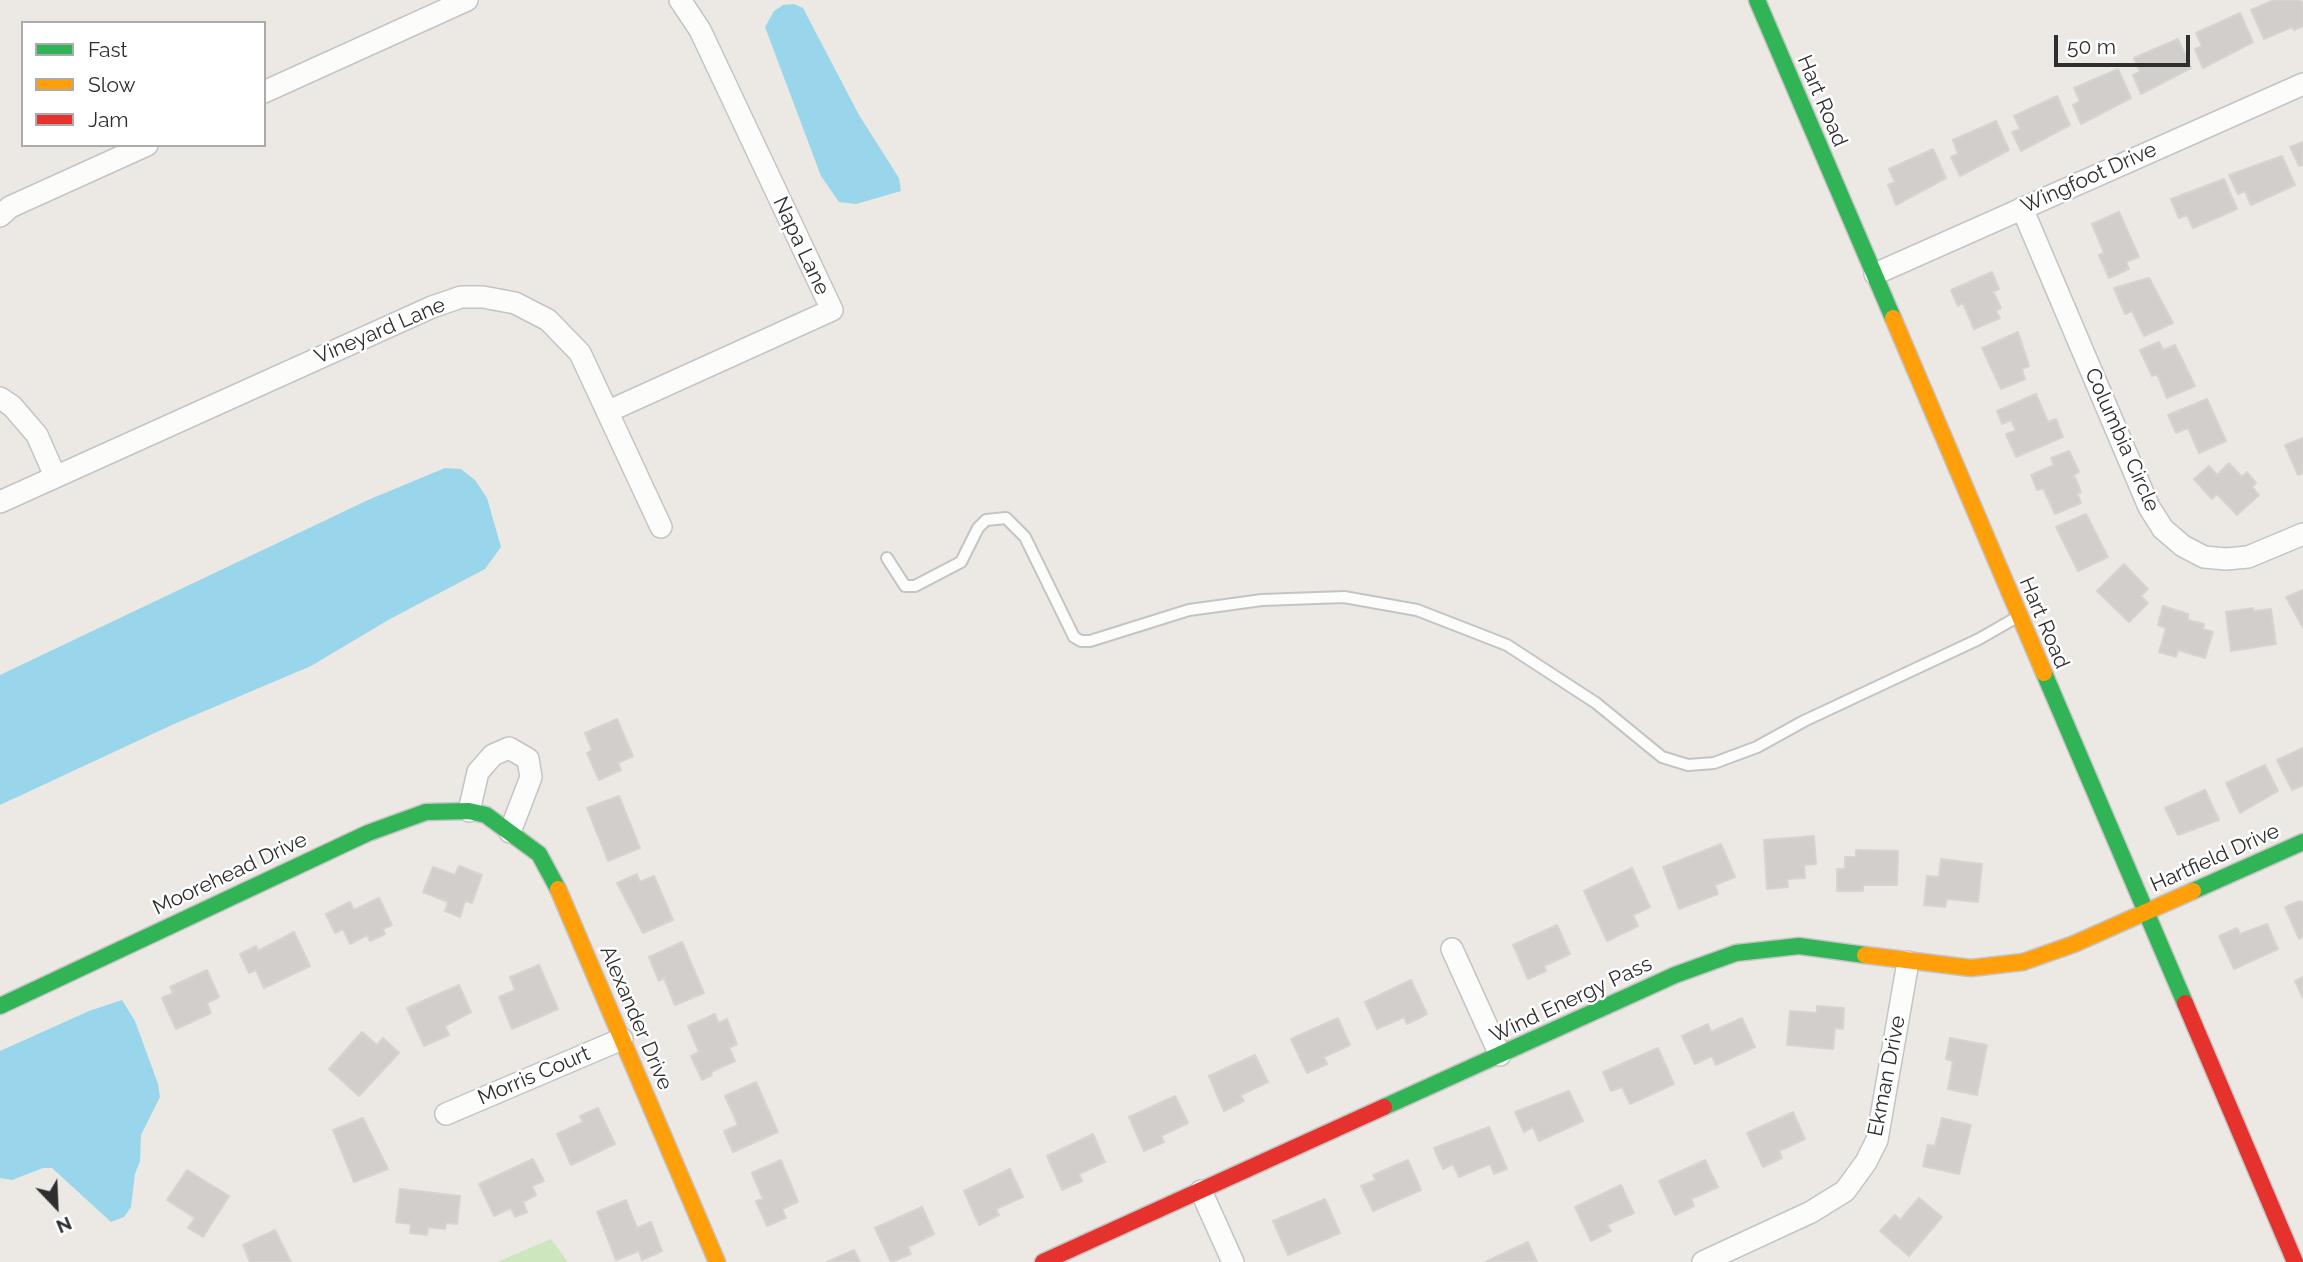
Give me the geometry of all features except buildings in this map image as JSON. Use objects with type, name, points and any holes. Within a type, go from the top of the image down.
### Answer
[{"type":"street","points":[[266,91],[467,0]]},
{"type":"street","name":"Napa Lane","points":[[609,411],[832,310],[700,30],[680,0]]},
{"type":"street","name":"Hart Road","points":[[1757,0],[2295,1262]]},
{"type":"street","name":"Wingfoot Drive","points":[[1875,274],[2303,84]]},
{"type":"street","points":[[0,216],[10,207],[143,147]]},
{"type":"street","name":"Columbia Circle","points":[[2022,208],[2149,507],[2163,529],[2183,546],[2204,557],[2226,559],[2248,557],[2303,534]]},
{"type":"street","name":"Vineyard Lane","points":[[0,502],[432,307],[461,297],[483,297],[515,303],[548,320],[580,353],[661,527]]},
{"type":"street","points":[[0,398],[12,406],[37,435],[55,476]]},
{"type":"street","points":[[477,813],[478,772],[493,755],[509,748],[528,759],[531,777],[510,832]]},
{"type":"street","name":"Moorehead Drive","points":[[0,1006],[368,833],[425,812],[477,813]]},
{"type":"street","name":"Alexander Drive","points":[[477,813],[539,853],[551,872],[717,1262]]},
{"type":"street","name":"Hartfield Drive","points":[[2144,913],[2303,842]]},
{"type":"street","name":"Wind Energy Pass","points":[[1043,1262],[1675,975],[1736,953],[1799,946],[1971,968],[2024,962],[2074,944],[2144,913]]},
{"type":"street","points":[[1452,949],[1500,1055]]},
{"type":"street","name":"Ekman Drive","points":[[1703,1262],[1811,1212],[1845,1191],[1866,1162],[1877,1140],[1908,962]]},
{"type":"street","name":"Morris Court","points":[[446,1114],[622,1039]]},
{"type":"street","points":[[1201,1191],[1233,1262]]},
{"type":"lane","points":[[887,558],[905,586],[915,586],[961,562],[978,528],[985,520],[1006,518],[1025,537],[1074,637],[1081,641],[1090,641],[1189,610],[1262,600],[1344,597],[1417,610],[1507,645],[1596,702],[1662,757],[1688,765],[1714,763],[1756,747],[1804,721],[1979,639],[2019,616]]},
{"type":"green space","points":[[551,1239],[568,1262],[497,1262]]},
{"type":"water","points":[[794,4],[803,8],[859,115],[899,178],[901,191],[856,204],[839,202],[821,176],[765,27],[774,11],[783,5]]},
{"type":"water","points":[[445,468],[461,469],[475,480],[487,498],[501,547],[485,569],[390,619],[311,666],[174,724],[0,805],[0,675],[368,500]]},
{"type":"water","points":[[122,1000],[135,1021],[158,1084],[160,1097],[141,1135],[140,1161],[135,1174],[131,1207],[124,1217],[111,1222],[52,1168],[43,1168],[12,1180],[0,1178],[0,1051],[89,1011]]},
{"type":"traffic: fast","points":[[1757,0],[1893,318]]},
{"type":"traffic: fast","points":[[2044,673],[2185,1003]]},
{"type":"traffic: fast","points":[[0,1006],[368,833],[426,812],[469,811],[486,815],[539,854],[558,889]]},
{"type":"traffic: fast","points":[[2193,891],[2303,842]]},
{"type":"traffic: fast","points":[[1384,1107],[1675,975],[1736,953],[1799,946],[1865,955]]},
{"type":"traffic: slow","points":[[1893,318],[2044,673]]},
{"type":"traffic: slow","points":[[558,889],[717,1262]]},
{"type":"traffic: slow","points":[[1865,955],[1971,968],[2023,962],[2074,944],[2193,891]]},
{"type":"traffic: jam","points":[[2185,1003],[2295,1262]]},
{"type":"traffic: jam","points":[[1043,1262],[1384,1107]]}]
